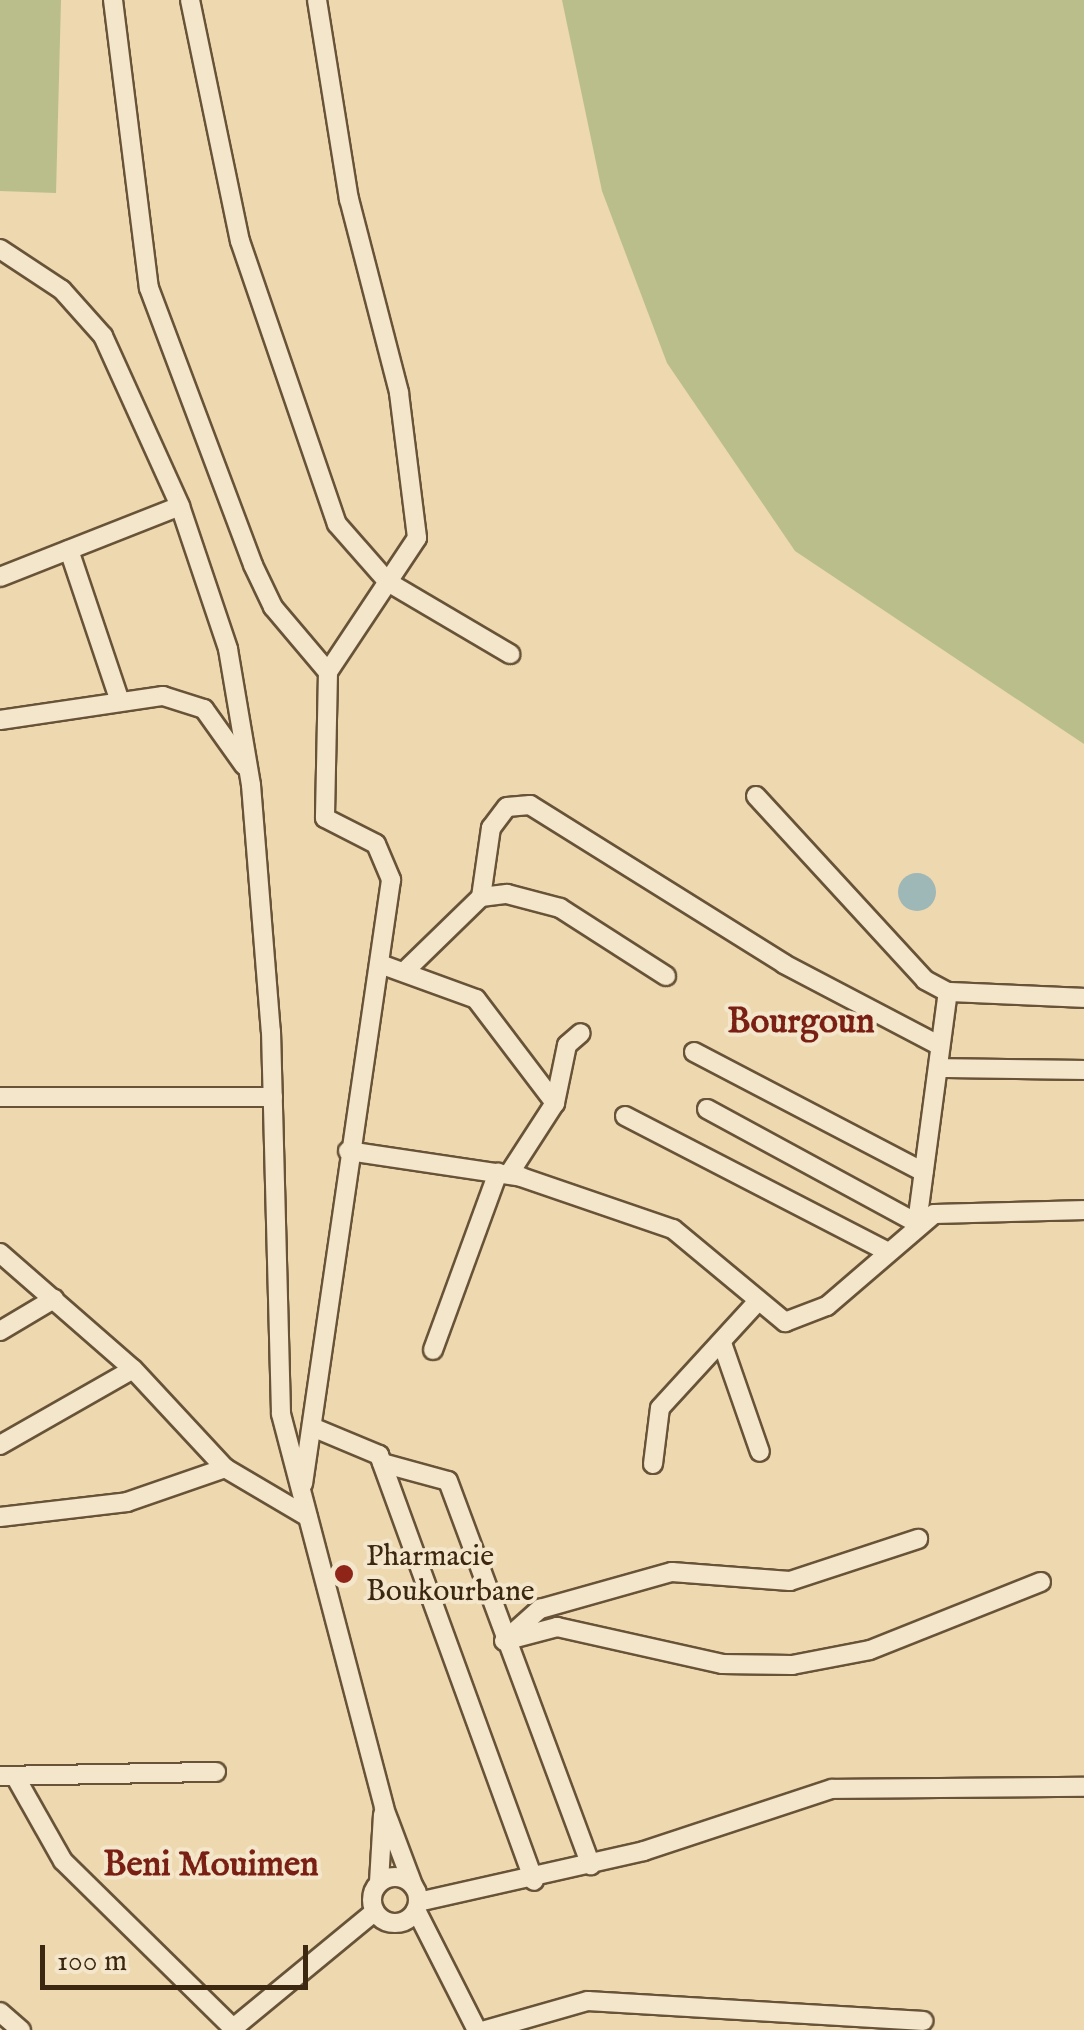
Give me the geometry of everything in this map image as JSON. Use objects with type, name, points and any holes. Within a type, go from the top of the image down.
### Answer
[{"type":"street","points":[[113,0],[149,288],[253,565],[273,607],[328,672]]},
{"type":"street","points":[[190,0],[240,241],[338,524],[388,582],[510,654]]},
{"type":"street","points":[[302,1495],[348,1151],[392,899],[386,861],[376,844],[331,826],[322,809],[328,672],[416,538],[415,511],[316,0]]},
{"type":"street","points":[[0,249],[62,290],[103,336],[180,506],[228,649],[250,778],[273,1097],[274,1371],[302,1495],[412,1905]]},
{"type":"street","points":[[0,578],[180,506]]},
{"type":"street","points":[[69,550],[119,699]]},
{"type":"street","points":[[0,720],[119,699],[163,696],[204,709],[250,778]]},
{"type":"street","points":[[756,796],[926,980],[948,992],[1084,998]]},
{"type":"street","points":[[408,968],[480,898],[491,828],[506,807],[530,805],[784,964],[940,1046]]},
{"type":"street","points":[[480,898],[542,898],[666,976]]},
{"type":"street","points":[[380,964],[408,968],[476,998],[555,1104]]},
{"type":"street","points":[[917,1223],[948,992]]},
{"type":"street","points":[[433,1350],[503,1173],[555,1104],[566,1045],[581,1033]]},
{"type":"street","points":[[694,1052],[924,1172]]},
{"type":"street","points":[[938,1068],[1084,1070]]},
{"type":"street","points":[[0,1097],[273,1097]]},
{"type":"street","points":[[707,1109],[917,1223]]},
{"type":"street","points":[[625,1116],[886,1250]]},
{"type":"street","points":[[348,1151],[503,1173],[674,1229],[772,1317],[798,1321],[846,1292],[917,1223],[960,1207],[1084,1210]]},
{"type":"street","points":[[0,1254],[133,1369],[224,1468],[308,1517]]},
{"type":"street","points":[[0,1331],[54,1299]]},
{"type":"street","points":[[652,1464],[660,1408],[758,1302]]},
{"type":"street","points":[[722,1343],[760,1452]]},
{"type":"street","points":[[0,1445],[133,1369]]},
{"type":"street","points":[[312,1426],[370,1445],[382,1463],[534,1880]]},
{"type":"street","points":[[382,1463],[448,1481],[504,1641],[591,1865]]},
{"type":"street","points":[[0,1517],[128,1502],[224,1468]]},
{"type":"street","points":[[504,1641],[540,1610],[672,1572],[790,1581],[918,1539]]},
{"type":"street","points":[[504,1641],[557,1627],[722,1664],[792,1665],[870,1650],[1041,1582]]},
{"type":"street","points":[[8,1777],[216,1772]]},
{"type":"street","points":[[8,1777],[64,1861],[233,2029],[374,1912],[591,1865],[832,1789],[1084,1787]]},
{"type":"street","points":[[374,1912],[384,1808]]},
{"type":"street","points":[[379,1882],[396,1877],[444,1951],[477,2030]]},
{"type":"street","points":[[486,2030],[600,2001],[923,2021]]},
{"type":"street","points":[[0,2012],[22,2030]]},
{"type":"green space","points":[[0,0],[61,0],[56,193],[0,191]]},
{"type":"green space","points":[[562,0],[1084,0],[1084,744],[795,551],[667,363],[602,191]]},
{"type":"water","points":[[917,873],[931,878],[936,892],[931,906],[917,911],[903,906],[898,892],[903,878]]},
{"type":"place","name":"Pharmacie Boukourbane","points":[[344,1574]]},
{"type":"district","name":"Bourgoun","points":[[801,1023]]},
{"type":"district","name":"Beni Mouimen","points":[[211,1866]]}]
